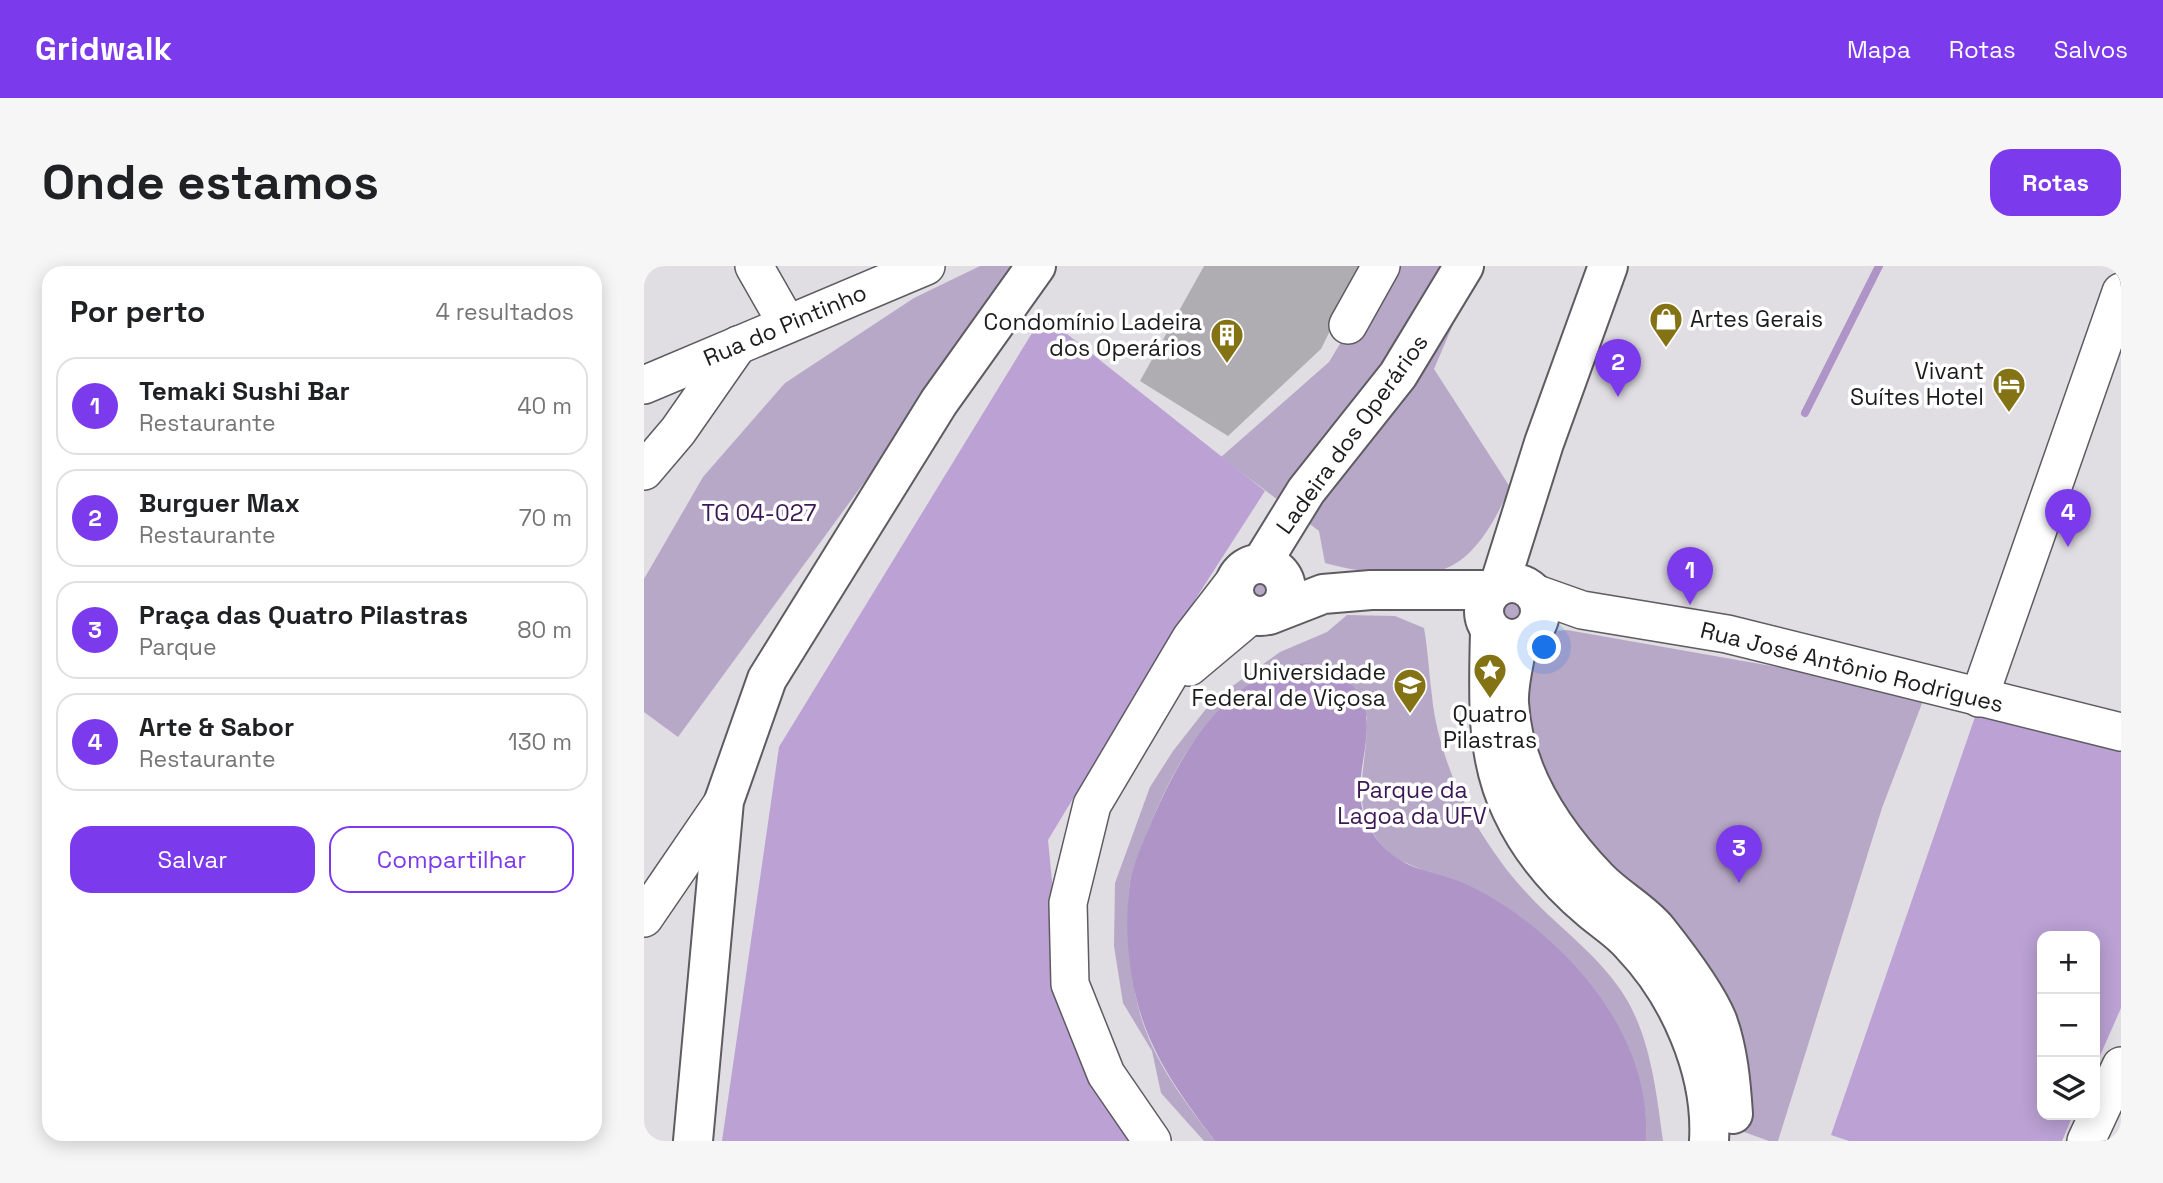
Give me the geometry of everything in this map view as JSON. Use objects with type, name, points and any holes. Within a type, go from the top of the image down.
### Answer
[{"type":"main road","points":[[693,1141],[724,802],[767,679],[939,402],[1036,266]]},
{"type":"main road","name":"Ladeira dos Operários","points":[[1261,591],[1306,491],[1404,366],[1464,266]]},
{"type":"main road","points":[[1608,266],[1524,508],[1510,607],[1488,710],[1495,770],[1512,813],[1549,872],[1630,942],[1665,985],[1689,1035],[1705,1085],[1709,1141]]},
{"type":"main road","points":[[1261,591],[1323,594],[1429,590],[1510,607]]},
{"type":"main road","points":[[1510,607],[1509,700],[1515,743],[1532,792],[1556,831],[1599,880],[1657,929],[1716,1020],[1731,1083],[1734,1141]]},
{"type":"street","points":[[754,266],[786,324]]},
{"type":"street","name":"Rua do Pintinho","points":[[644,385],[926,266]]},
{"type":"street","points":[[1348,325],[1381,266]]},
{"type":"street","points":[[1979,698],[2121,292]]},
{"type":"street","points":[[644,471],[678,431],[738,345]]},
{"type":"street","points":[[1152,1141],[1106,1074],[1070,984],[1068,903],[1092,805],[1191,638],[1261,591]]},
{"type":"street","name":"Rua José Antônio Rodrigues","points":[[1510,607],[1582,610],[1727,634],[2121,732]]},
{"type":"street","points":[[644,918],[724,802]]},
{"type":"street","points":[[2086,1141],[2121,1066]]},
{"type":"green space","name":"TG 04-027","points":[[980,266],[1018,266],[969,339],[678,737],[644,712],[644,579],[703,477],[785,383],[914,298]]},
{"type":"green space","points":[[1387,266],[1478,266],[1434,369],[1510,487],[1493,521],[1478,543],[1459,561],[1437,571],[1405,574],[1370,572],[1325,563],[1319,531],[1221,457],[1329,362]]},
{"type":"green space","points":[[1267,577],[1275,588],[1270,601],[1249,599],[1247,585]]},
{"type":"green space","points":[[1513,586],[1537,612],[1531,627],[1517,635],[1488,612],[1489,604]]},
{"type":"green space","name":"Parque da Lagoa da UFV","points":[[1347,615],[1395,616],[1424,628],[1434,713],[1448,766],[1463,800],[1480,831],[1512,876],[1610,975],[1630,1006],[1650,1062],[1663,1141],[1646,1141],[1645,1109],[1629,1049],[1614,1020],[1577,969],[1526,922],[1396,859],[1379,842],[1363,809],[1362,776],[1367,717],[1321,665],[1303,665],[1280,670],[1237,696],[1204,728],[1167,787],[1136,860],[1130,883],[1129,914],[1134,987],[1141,1017],[1167,1074],[1215,1141],[1204,1141],[1161,1093],[1152,1051],[1123,1003],[1114,946],[1115,883],[1150,787],[1173,751],[1213,700],[1280,652],[1327,632]]},
{"type":"green space","points":[[1567,630],[1926,693],[1882,808],[1778,1141],[1769,1141],[1744,1132],[1740,1070],[1574,835],[1523,737],[1530,656],[1540,640],[1553,631]]},
{"type":"shaded area","points":[[1043,315],[1265,491],[1162,651],[1048,840],[1062,985],[1152,1141],[722,1141],[779,747]]},
{"type":"shaded area","points":[[1305,663],[1336,672],[1352,685],[1361,698],[1367,727],[1361,772],[1361,802],[1370,830],[1379,842],[1407,864],[1462,882],[1506,907],[1539,931],[1569,959],[1596,991],[1618,1025],[1635,1062],[1644,1101],[1646,1141],[1215,1141],[1190,1107],[1149,1037],[1136,997],[1127,931],[1131,876],[1159,804],[1188,750],[1206,725],[1227,702],[1250,684],[1276,670]]},
{"type":"shaded area","points":[[1976,714],[2121,750],[2121,1008],[2100,1056],[2100,931],[2037,931],[2037,1120],[2071,1120],[2062,1141],[1849,1141],[1831,1135]]},
{"type":"building","name":"Condomínio Ladeira dos Operários","points":[[1204,266],[1362,266],[1321,349],[1228,436],[1140,381]]},
{"type":"waterway","points":[[1805,413],[1879,266]]},
{"type":"place","name":"Artes Gerais","points":[[1666,349]]},
{"type":"place","name":"Condomínio Ladeira dos Operários","points":[[1227,365]]},
{"type":"place","name":"Burguer Max","points":[[1618,397]]},
{"type":"place","name":"Vivant Suítes Hotel","points":[[2009,414]]},
{"type":"place","name":"Arte & Sabor","points":[[2068,547]]},
{"type":"place","name":"Temaki Sushi Bar","points":[[1690,605]]},
{"type":"place","name":"Quatro Pilastras","points":[[1490,700]]},
{"type":"place","name":"Universidade Federal de Viçosa","points":[[1410,715]]},
{"type":"place","name":"Praça das Quatro Pilastras","points":[[1739,883]]}]
